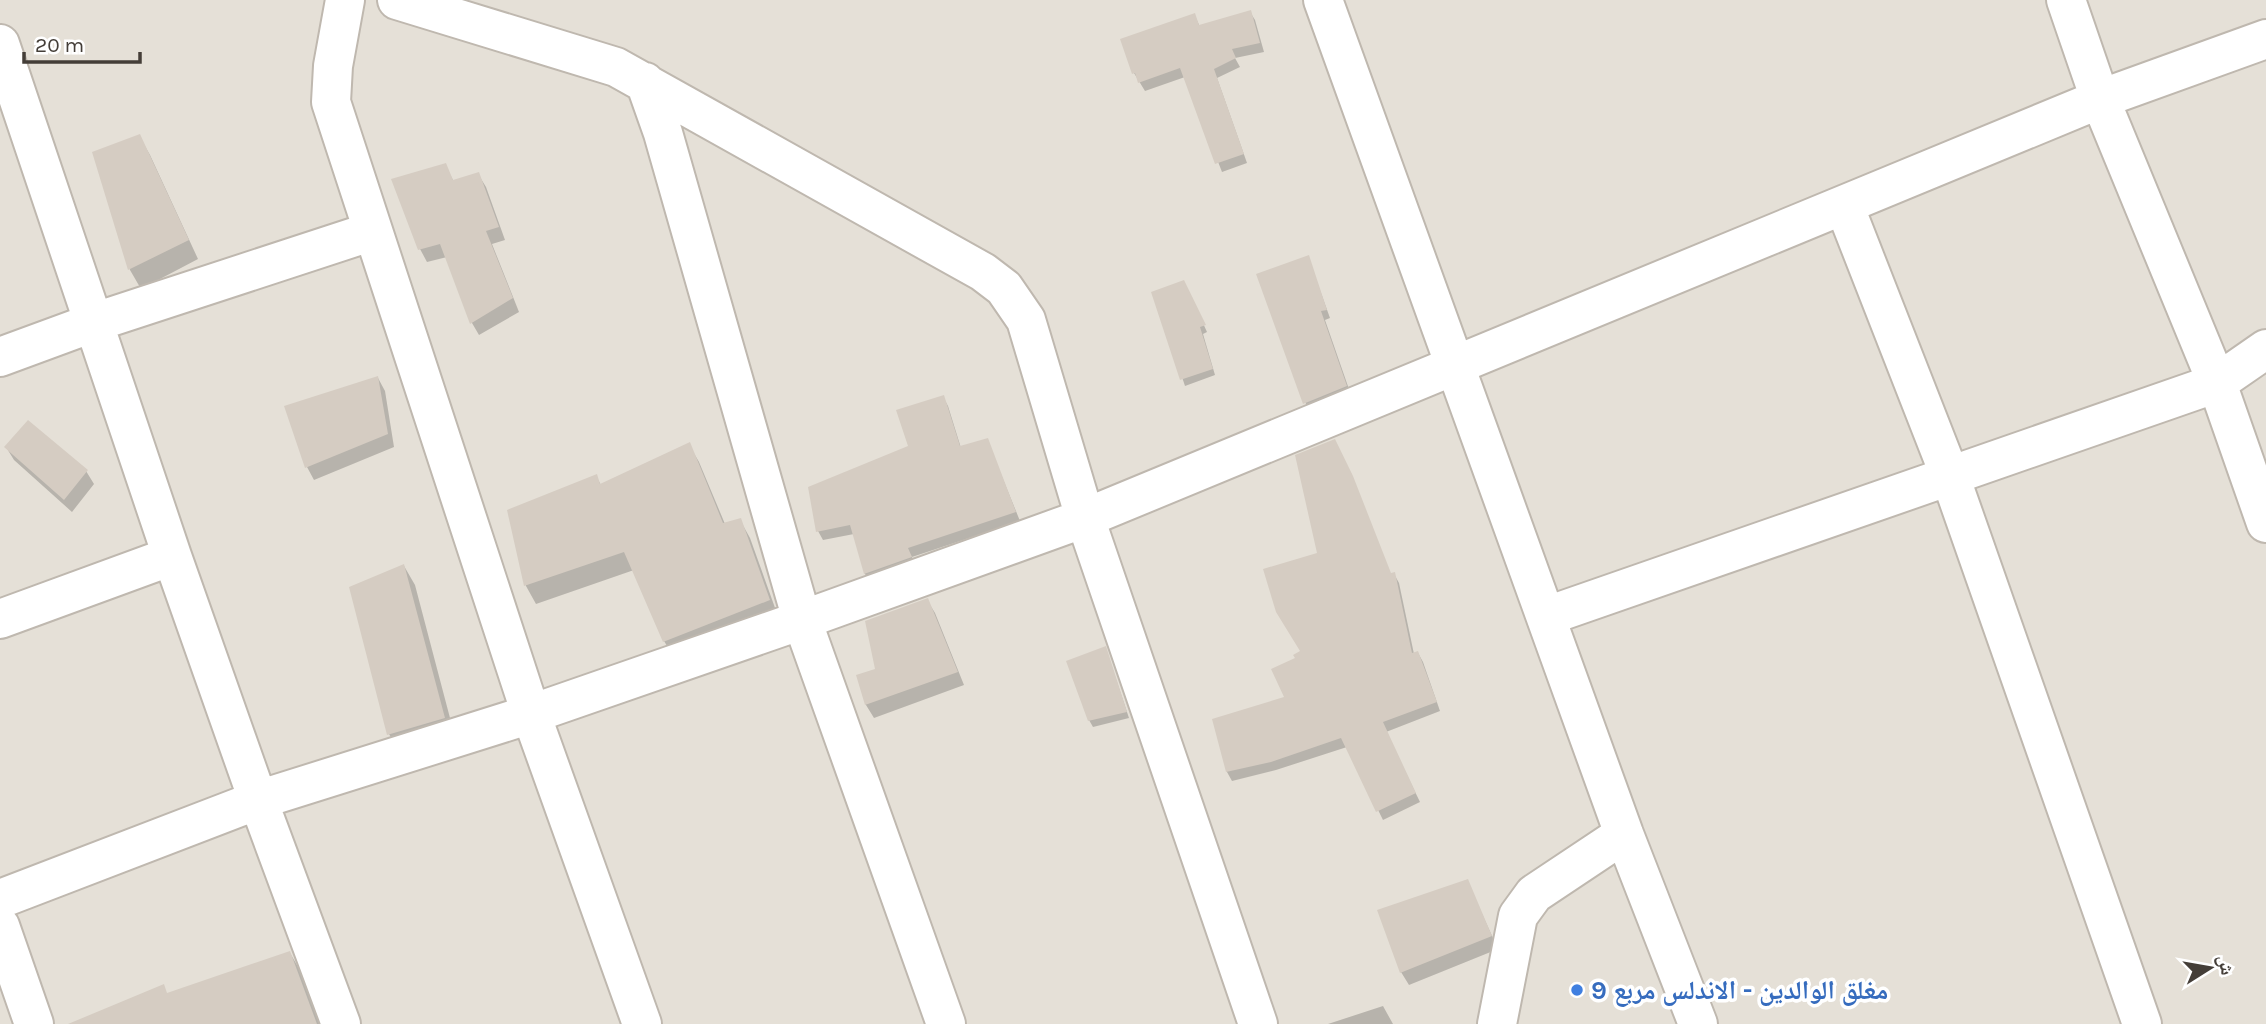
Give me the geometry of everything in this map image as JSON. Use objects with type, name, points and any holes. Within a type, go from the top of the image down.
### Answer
[{"type":"street","points":[[345,0],[332,66],[331,102],[531,714],[642,1024]]},
{"type":"street","points":[[397,0],[616,67],[984,271],[1004,288],[1026,320],[1085,517],[1258,1024]]},
{"type":"street","points":[[1323,0],[1624,834],[1698,1024]]},
{"type":"street","points":[[2066,0],[2100,99],[2217,383],[2266,523]]},
{"type":"street","points":[[0,899],[258,800],[531,714],[802,620],[1085,517],[2100,99],[2266,39]]},
{"type":"street","points":[[0,44],[172,556],[341,1024]]},
{"type":"street","points":[[645,82],[663,133],[802,620],[946,1024]]},
{"type":"street","points":[[1844,205],[1950,477],[2142,1024]]},
{"type":"street","points":[[0,357],[94,322],[373,231]]},
{"type":"street","points":[[1547,617],[2217,383],[2266,349]]},
{"type":"street","points":[[0,619],[172,556]]},
{"type":"street","points":[[1497,1024],[1518,916],[1534,894],[1624,834]]},
{"type":"street","points":[[0,926],[34,1024]]},
{"type":"shaded area","points":[[0,0],[2266,0],[2266,1024],[0,1024]]},
{"type":"building","points":[[1251,10],[1260,43],[1232,49],[1236,58],[1214,69],[1244,154],[1215,164],[1180,68],[1138,83],[1135,73],[1132,74],[1120,39],[1195,13],[1199,25]]},
{"type":"building","points":[[140,134],[189,240],[128,270],[92,152]]},
{"type":"building","points":[[446,163],[453,180],[479,172],[499,227],[486,231],[513,298],[470,324],[440,244],[418,250],[391,179]]},
{"type":"building","points":[[1309,255],[1327,310],[1321,311],[1347,386],[1303,404],[1256,274]]},
{"type":"building","points":[[1184,280],[1206,325],[1200,327],[1213,369],[1180,380],[1151,292]]},
{"type":"building","points":[[378,376],[388,434],[305,468],[284,406]]},
{"type":"building","points":[[944,395],[960,446],[988,438],[1016,512],[908,548],[912,557],[864,574],[850,525],[816,532],[808,487],[908,446],[896,410]]},
{"type":"building","points":[[28,420],[88,470],[64,500],[4,447]]},
{"type":"building","points":[[1335,439],[1353,476],[1391,573],[1395,572],[1412,653],[1418,651],[1437,702],[1383,722],[1416,793],[1376,812],[1341,738],[1271,762],[1226,772],[1212,719],[1284,697],[1271,669],[1295,658],[1293,655],[1300,651],[1276,612],[1263,569],[1317,553],[1295,455]]},
{"type":"building","points":[[690,442],[723,523],[741,518],[770,600],[663,642],[624,552],[524,586],[507,510],[597,474],[600,484]]},
{"type":"building","points":[[404,564],[445,718],[387,735],[349,587]]},
{"type":"building","points":[[928,598],[958,672],[865,705],[856,675],[875,669],[865,621]]},
{"type":"building","points":[[1106,646],[1127,712],[1088,721],[1066,661]]},
{"type":"building","points":[[1468,879],[1492,936],[1400,973],[1377,910]]},
{"type":"building","points":[[290,951],[317,1024],[68,1024],[164,984],[167,993]]},
{"type":"place","name":"مغلق الوالدين - الاندلس مربع 9","points":[[1577,990]]}]
